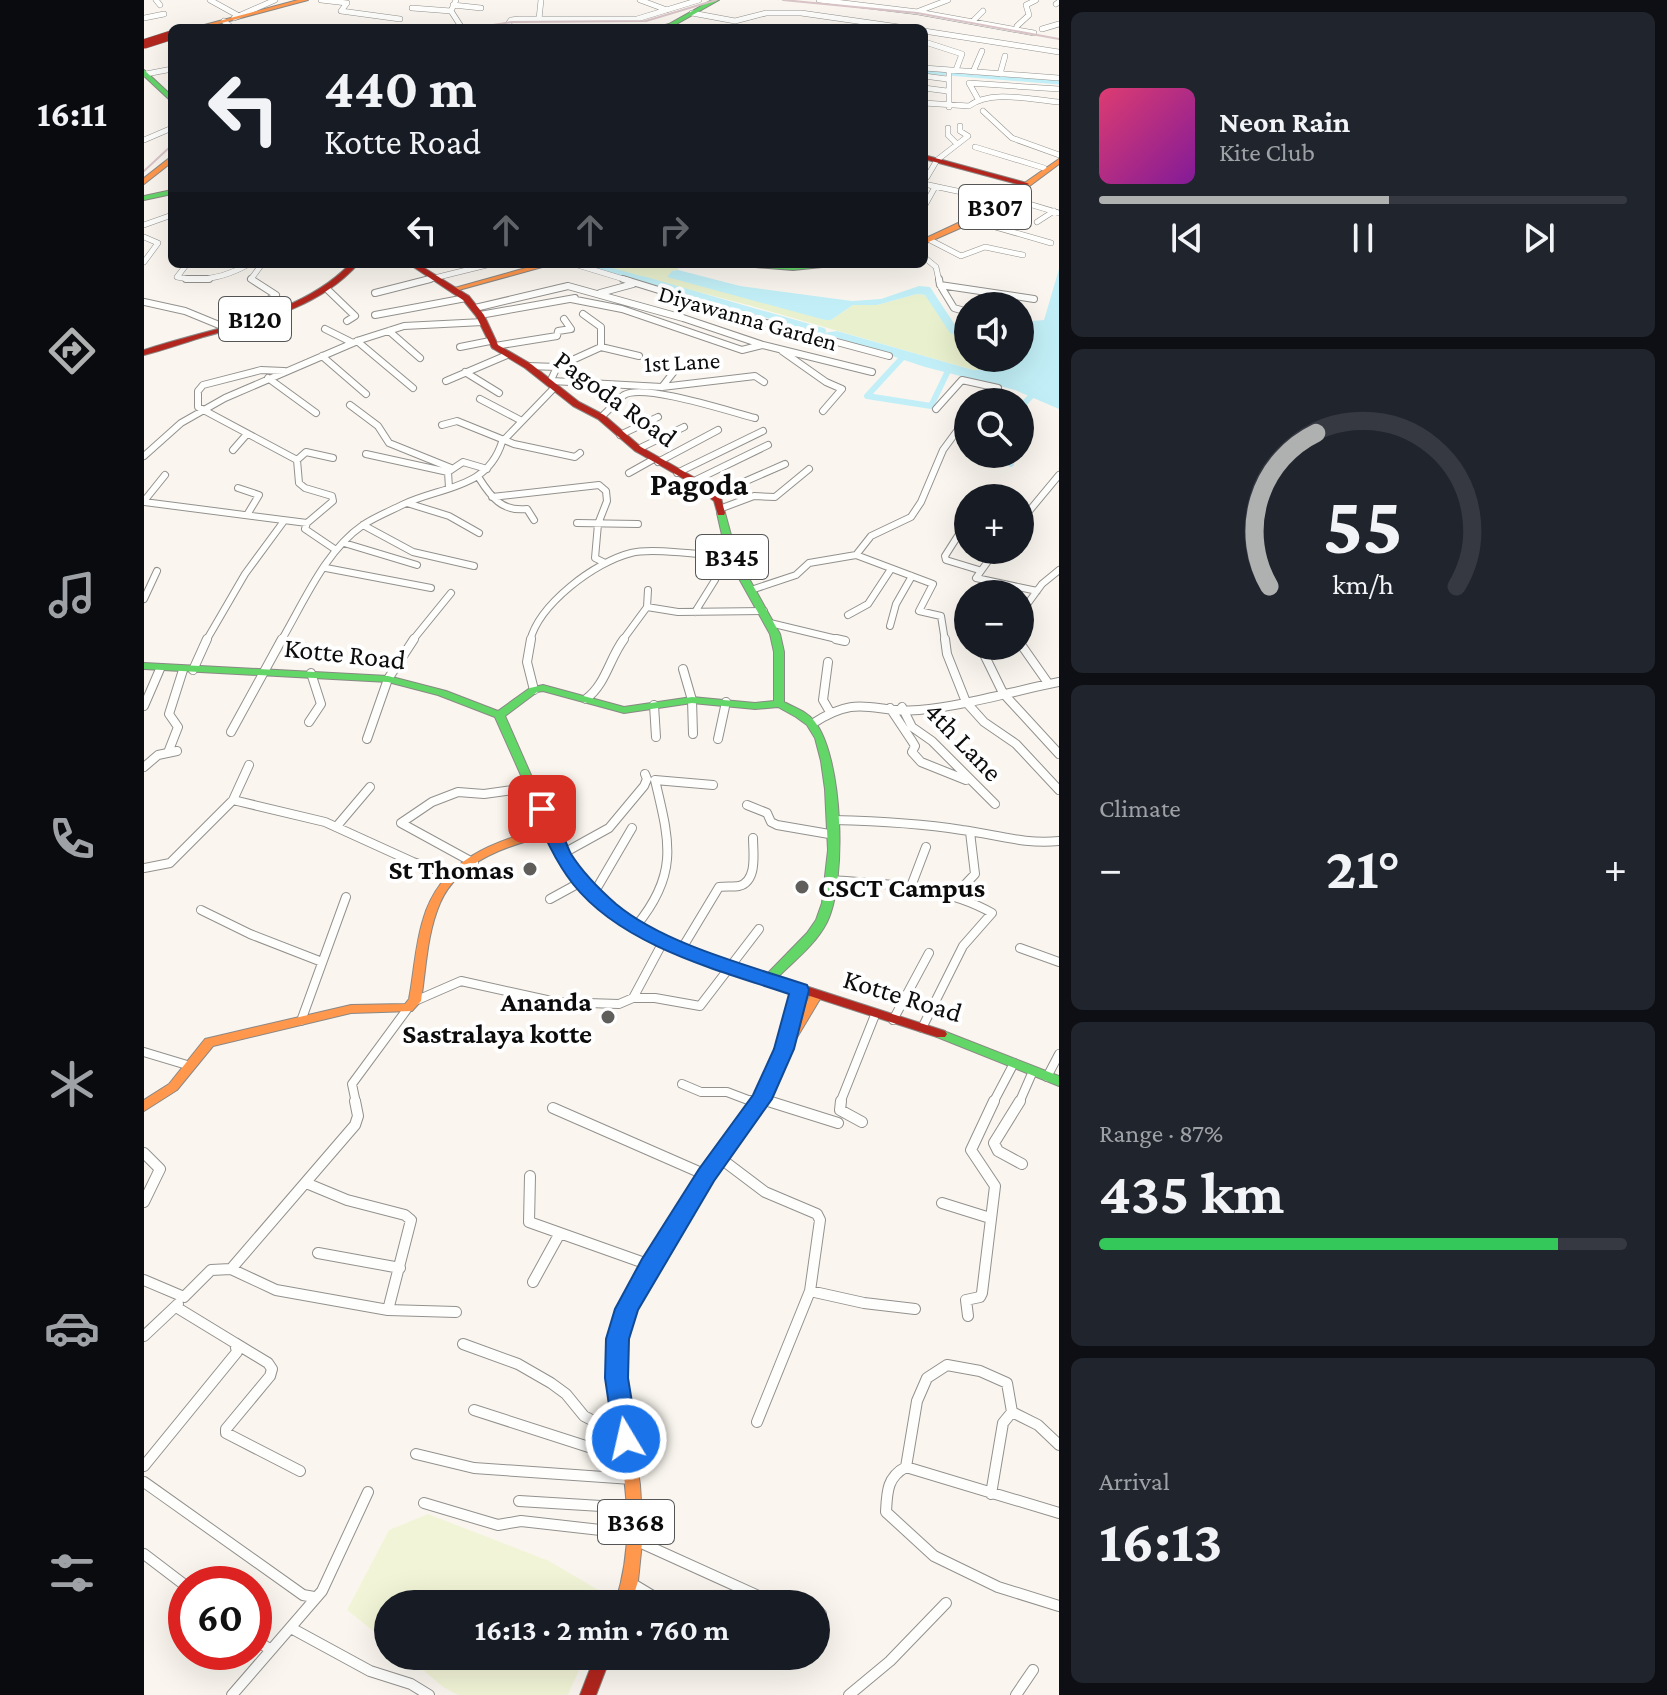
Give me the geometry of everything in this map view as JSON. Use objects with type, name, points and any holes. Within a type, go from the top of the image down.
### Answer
[{"type":"main road","points":[[232,21],[305,0]]},
{"type":"main road","points":[[669,24],[696,6],[716,0]]},
{"type":"main road","points":[[146,43],[168,36]]},
{"type":"main road","points":[[145,73],[168,96]]},
{"type":"main road","points":[[930,158],[1025,184]]},
{"type":"main road","name":"B307","points":[[928,241],[1006,200],[1059,158]]},
{"type":"main road","points":[[144,182],[168,161]]},
{"type":"main road","points":[[144,198],[168,193]]},
{"type":"main road","name":"B120","points":[[145,351],[221,325],[261,317],[328,290],[350,274],[352,268]]},
{"type":"main road","points":[[421,268],[472,306],[498,347]]},
{"type":"main road","points":[[472,306],[542,268]]},
{"type":"main road","name":"Pagoda Road","points":[[498,347],[601,417],[638,449],[694,481],[718,501]]},
{"type":"main road","name":"B345","points":[[718,501],[732,557],[767,617],[779,652],[779,704]]},
{"type":"main road","name":"Kotte Road","points":[[144,666],[388,679],[442,693],[499,715],[562,854],[581,882],[612,911],[681,950],[922,1028],[1046,1076]]},
{"type":"main road","points":[[499,715],[534,690],[552,689],[624,710],[692,700],[755,706],[779,704],[812,724],[821,741],[834,828],[832,880],[823,919],[769,979]]},
{"type":"main road","points":[[144,1106],[177,1082],[198,1051],[209,1042],[351,1009],[411,1005],[440,890],[474,863],[533,832],[550,831]]},
{"type":"main road","name":"B368","points":[[784,1049],[800,990]]},
{"type":"main road","name":"B368","points":[[628,1590],[637,1538],[617,1378],[617,1339],[627,1309],[650,1265],[706,1175],[760,1101],[784,1049],[816,996]]},
{"type":"main road","points":[[588,1695],[598,1670]]},
{"type":"street","points":[[210,0],[232,21],[275,0]]},
{"type":"street","points":[[321,0],[347,3],[341,11],[400,19]]},
{"type":"street","points":[[541,0],[542,23],[637,19],[696,6],[735,21],[766,13],[801,13],[878,24]]},
{"type":"street","points":[[640,0],[667,10]]},
{"type":"street","points":[[819,0],[974,20],[1034,33]]},
{"type":"street","points":[[918,12],[948,0]]},
{"type":"street","points":[[1017,26],[1029,15],[1026,5],[1036,0]]},
{"type":"street","points":[[412,8],[453,5],[481,8]]},
{"type":"street","points":[[453,5],[460,24]]},
{"type":"street","points":[[505,24],[514,10]]},
{"type":"street","points":[[974,20],[983,11]]},
{"type":"street","points":[[144,18],[164,14]]},
{"type":"street","points":[[1042,29],[1059,24]]},
{"type":"street","points":[[928,32],[1059,52]]},
{"type":"street","points":[[928,43],[962,54],[947,79],[949,107]]},
{"type":"street","points":[[973,72],[982,51]]},
{"type":"street","points":[[1000,74],[1005,56]]},
{"type":"street","points":[[928,68],[1059,78]]},
{"type":"street","points":[[145,73],[168,70]]},
{"type":"street","points":[[928,77],[947,79]]},
{"type":"street","points":[[978,99],[969,83],[1059,89]]},
{"type":"street","points":[[928,89],[947,91]]},
{"type":"street","points":[[928,104],[969,106],[978,99],[1026,98],[1059,102]]},
{"type":"street","points":[[983,111],[1012,138],[1059,158]]},
{"type":"street","points":[[930,158],[969,135],[960,131],[960,126]]},
{"type":"street","points":[[948,128],[948,135],[956,143]]},
{"type":"street","points":[[144,140],[168,130]]},
{"type":"street","points":[[975,147],[1044,168]]},
{"type":"street","points":[[928,182],[935,187],[1057,212]]},
{"type":"street","points":[[928,200],[935,187]]},
{"type":"street","points":[[1037,222],[1057,212]]},
{"type":"street","points":[[144,225],[168,216]]},
{"type":"street","points":[[971,220],[1051,243]]},
{"type":"street","points":[[144,237],[158,243],[144,262]]},
{"type":"street","points":[[928,241],[961,256],[985,247],[1023,255]]},
{"type":"street","points":[[928,260],[936,267],[940,285],[954,308]]},
{"type":"street","points":[[184,268],[177,277],[190,280],[215,279],[240,268]]},
{"type":"street","points":[[259,268],[251,279],[276,295],[254,309],[261,317]]},
{"type":"street","points":[[375,293],[477,268]]},
{"type":"street","points":[[586,268],[889,356]]},
{"type":"street","points":[[375,315],[472,306],[514,311],[634,284]]},
{"type":"street","points":[[940,285],[987,292]]},
{"type":"street","name":"Diyawanna Garden","points":[[472,306],[495,306],[568,286],[763,345],[872,372]]},
{"type":"street","points":[[328,290],[355,316],[347,321]]},
{"type":"street","points":[[571,299],[622,309],[742,350],[763,345]]},
{"type":"street","points":[[144,302],[185,311],[221,325]]},
{"type":"street","points":[[144,456],[159,439],[204,410],[268,378],[355,342],[420,325],[472,306]]},
{"type":"street","points":[[583,314],[601,327],[601,347]]},
{"type":"street","points":[[460,347],[498,347],[557,336],[558,331],[571,329],[564,319]]},
{"type":"street","points":[[325,329],[355,342],[413,388]]},
{"type":"street","points":[[389,331],[420,358]]},
{"type":"street","points":[[446,381],[465,372],[498,347]]},
{"type":"street","points":[[528,366],[557,367],[601,347],[639,356]]},
{"type":"street","points":[[777,348],[826,382],[842,389],[823,411]]},
{"type":"street","points":[[322,356],[366,394]]},
{"type":"street","points":[[231,732],[263,671],[336,550],[363,525],[406,503],[479,478],[499,452],[502,442],[552,384],[557,367]]},
{"type":"street","points":[[285,371],[269,369],[203,385],[198,391],[198,407],[297,460]]},
{"type":"street","points":[[662,387],[676,369]]},
{"type":"street","points":[[465,372],[499,393]]},
{"type":"street","name":"1st Lane","points":[[552,384],[662,387],[755,376],[764,382]]},
{"type":"street","points":[[268,378],[316,413]]},
{"type":"street","points":[[955,388],[962,380],[998,388]]},
{"type":"street","points":[[936,409],[954,389]]},
{"type":"street","points":[[601,417],[624,395],[643,394],[674,395],[700,405],[755,418]]},
{"type":"street","points":[[480,399],[520,420]]},
{"type":"street","points":[[350,405],[378,426],[389,443],[450,470]]},
{"type":"street","points":[[620,435],[658,417]]},
{"type":"street","points":[[442,425],[457,421],[502,442],[575,457],[580,453]]},
{"type":"street","points":[[638,449],[684,427]]},
{"type":"street","points":[[629,473],[718,430]]},
{"type":"street","points":[[677,473],[763,431]]},
{"type":"street","points":[[233,450],[247,434]]},
{"type":"street","points":[[856,555],[871,536],[911,517],[921,502],[943,450],[954,435]]},
{"type":"street","points":[[146,440],[159,439]]},
{"type":"street","points":[[694,481],[768,445]]},
{"type":"street","points":[[297,460],[306,452],[333,458]]},
{"type":"street","points":[[366,454],[450,470],[465,462],[487,469]]},
{"type":"street","points":[[297,460],[299,483],[334,498],[307,523],[305,529],[336,550]]},
{"type":"street","points":[[718,501],[785,464]]},
{"type":"street","points":[[718,501],[754,496],[775,497],[809,469]]},
{"type":"street","points":[[449,488],[446,480],[450,470]]},
{"type":"street","points":[[144,502],[165,475]]},
{"type":"street","points":[[1034,505],[1059,475]]},
{"type":"street","points":[[479,478],[492,497],[510,512],[527,509],[534,520]]},
{"type":"street","points":[[492,497],[599,485],[606,491],[607,501],[598,524],[595,558],[605,563]]},
{"type":"street","points":[[238,488],[259,495],[247,515]]},
{"type":"street","points":[[144,502],[307,523]]},
{"type":"street","points":[[406,503],[449,516],[479,533]]},
{"type":"street","points":[[144,767],[158,755],[173,751],[178,727],[169,714],[188,670],[209,630],[257,554],[284,521]]},
{"type":"street","points":[[577,523],[638,524]]},
{"type":"street","points":[[363,525],[413,552],[474,566]]},
{"type":"street","points":[[954,542],[945,556],[946,560],[954,562]]},
{"type":"street","points":[[344,543],[417,565]]},
{"type":"street","points":[[534,690],[527,662],[531,636],[555,599],[605,563],[634,552],[732,557]]},
{"type":"street","points":[[751,590],[796,575],[809,563],[856,555],[933,584],[919,611],[941,616],[947,654],[966,702],[984,722],[1016,744],[1059,790]]},
{"type":"street","points":[[959,564],[979,570]]},
{"type":"street","points":[[984,564],[976,578],[1037,591]]},
{"type":"street","points":[[326,568],[431,588]]},
{"type":"street","points":[[848,615],[868,604],[891,569]]},
{"type":"street","points":[[1034,595],[1059,570]]},
{"type":"street","points":[[144,599],[157,571]]},
{"type":"street","points":[[890,626],[896,604],[912,576]]},
{"type":"street","points":[[695,612],[715,580]]},
{"type":"street","points":[[586,699],[599,689],[615,651],[647,607],[648,590]]},
{"type":"street","points":[[367,739],[388,679],[418,632],[451,593]]},
{"type":"street","points":[[647,607],[767,617],[845,641]]},
{"type":"street","points":[[987,660],[1003,693],[1059,754]]},
{"type":"street","points":[[1032,660],[1048,683]]},
{"type":"street","points":[[828,662],[823,700],[830,712]]},
{"type":"street","points":[[144,706],[160,669]]},
{"type":"street","points":[[683,669],[692,700],[693,734]]},
{"type":"street","points":[[309,722],[321,704],[311,673]]},
{"type":"street","points":[[812,724],[830,712],[865,704],[917,710],[1059,682]]},
{"type":"street","points":[[718,739],[726,702]]},
{"type":"street","points":[[654,705],[656,737]]},
{"type":"street","name":"4th Lane","points":[[902,707],[912,727],[932,741],[995,804]]},
{"type":"street","points":[[890,708],[901,729],[911,738],[915,746],[912,752],[921,762],[950,775],[962,776],[976,792]]},
{"type":"street","points":[[144,868],[170,863],[233,800],[249,765]]},
{"type":"street","points":[[562,854],[602,836],[613,827],[644,786],[647,779],[645,774]]},
{"type":"street","points":[[636,926],[655,900],[667,864],[669,839],[655,780],[713,785]]},
{"type":"street","points":[[337,826],[370,787]]},
{"type":"street","points":[[474,863],[401,823],[432,802],[458,792],[484,794],[534,787]]},
{"type":"street","points":[[233,800],[337,826],[413,862],[454,876]]},
{"type":"street","points":[[747,805],[767,813],[771,822],[777,825],[834,828],[903,821],[1037,844],[1059,841]]},
{"type":"street","points":[[594,893],[632,828]]},
{"type":"street","points":[[946,896],[959,891],[975,874],[970,832]]},
{"type":"street","points":[[681,950],[719,887],[739,886],[747,882],[752,871],[753,838]]},
{"type":"street","points":[[910,889],[926,847]]},
{"type":"street","points":[[832,880],[946,896],[992,913],[989,921],[963,946],[922,1028]]},
{"type":"street","points":[[550,899],[581,882]]},
{"type":"street","points":[[301,1021],[346,897]]},
{"type":"street","points":[[201,910],[250,934],[322,962]]},
{"type":"street","points":[[231,1269],[355,1125],[358,1116],[352,1084],[411,1005],[461,981],[556,1002],[619,1004],[633,998],[655,998],[700,1006],[759,929]]},
{"type":"street","points":[[633,998],[663,942]]},
{"type":"street","points":[[1020,948],[1059,962]]},
{"type":"street","points":[[893,1020],[929,953]]},
{"type":"street","points":[[862,1122],[840,1110],[839,1105],[875,1015]]},
{"type":"street","points":[[144,1052],[187,1065]]},
{"type":"street","points":[[1022,1164],[998,1151],[994,1143],[1017,1108],[1046,1076],[1059,1054]]},
{"type":"street","points":[[968,1316],[966,1300],[980,1297],[982,1293],[995,1186],[971,1150],[1014,1063]]},
{"type":"street","points":[[682,1084],[701,1092],[727,1092],[838,1123]]},
{"type":"street","points":[[553,1108],[706,1175]]},
{"type":"street","points":[[144,1153],[160,1169],[144,1202]]},
{"type":"street","points":[[720,1158],[765,1192],[817,1214],[820,1220],[810,1291],[757,1422]]},
{"type":"street","points":[[530,1176],[527,1220],[650,1265]]},
{"type":"street","points":[[306,1183],[347,1200],[405,1215],[411,1220],[388,1310]]},
{"type":"street","points":[[942,1203],[990,1218]]},
{"type":"street","points":[[533,1282],[560,1233]]},
{"type":"street","points":[[318,1253],[400,1268]]},
{"type":"street","points":[[144,1336],[211,1270],[231,1269],[276,1290],[388,1310],[456,1312]]},
{"type":"street","points":[[144,1280],[184,1297]]},
{"type":"street","points":[[810,1291],[915,1309]]},
{"type":"street","points":[[176,1307],[268,1363],[272,1369],[270,1376],[226,1433],[300,1471]]},
{"type":"street","points":[[144,1466],[237,1352],[235,1343]]},
{"type":"street","points":[[463,1344],[518,1364],[566,1394],[584,1416],[626,1439]]},
{"type":"street","points":[[906,1467],[917,1401],[927,1378],[947,1365],[980,1371],[1007,1383],[1012,1412],[1003,1423],[991,1494]]},
{"type":"street","points":[[474,1410],[629,1460]]},
{"type":"street","points":[[1012,1412],[1040,1426],[1059,1445]]},
{"type":"street","points":[[416,1454],[474,1468],[632,1479]]},
{"type":"street","points":[[1059,1503],[1059,1513],[906,1467],[895,1472],[888,1482],[886,1512],[934,1556],[998,1587],[1059,1606]]},
{"type":"street","points":[[144,1482],[303,1595],[314,1597]]},
{"type":"street","points":[[272,1649],[322,1591],[368,1492]]},
{"type":"street","points":[[519,1501],[635,1508]]},
{"type":"street","points":[[424,1503],[498,1525],[521,1521],[637,1538],[738,1590]]},
{"type":"street","points":[[144,1554],[168,1572]]},
{"type":"street","points":[[631,1583],[643,1590]]},
{"type":"street","points":[[849,1695],[890,1661],[946,1603]]},
{"type":"street","points":[[291,1628],[370,1671],[411,1684],[429,1695]]},
{"type":"street","points":[[232,1695],[254,1670]]},
{"type":"street","points":[[1016,1695],[1033,1670]]},
{"type":"green space","points":[[606,268],[678,268],[672,271],[825,320],[831,320],[853,305],[877,305],[917,294],[925,295],[954,332],[954,365]]},
{"type":"green space","points":[[428,1514],[549,1561],[598,1590],[374,1590],[374,1632],[347,1610],[389,1530]]},
{"type":"green space","points":[[423,1670],[579,1670],[568,1695],[458,1695]]},
{"type":"water","points":[[1059,269],[1059,409],[1034,398],[1034,388],[1007,388],[925,367],[823,333],[837,331],[954,365],[954,372],[1034,372],[1034,321],[1044,320]]},
{"type":"water","points":[[672,271],[740,286],[852,301],[881,299],[919,286],[930,287],[954,323],[954,335],[925,295],[917,294],[877,305],[853,305],[831,320],[825,320],[667,277]]},
{"type":"waterway","points":[[928,71],[1059,82]]},
{"type":"waterway","points":[[603,268],[646,280]]},
{"type":"waterway","points":[[642,279],[646,280]]},
{"type":"waterway","points":[[646,280],[823,331]]},
{"type":"waterway","points":[[901,359],[867,396],[931,406],[947,373]]},
{"type":"railway","points":[[499,24],[646,21],[716,0]]},
{"type":"railway","points":[[783,0],[917,13],[1059,39]]},
{"type":"railway","points":[[144,171],[168,149]]},
{"type":"traffic: fast","points":[[673,24],[716,0]]},
{"type":"traffic: fast","points":[[144,72],[168,96]]},
{"type":"traffic: fast","points":[[144,198],[168,193]]},
{"type":"traffic: fast","points":[[721,513],[732,557],[775,634],[779,652],[779,704],[811,723],[820,738],[831,789],[833,850],[828,903],[822,920],[811,936],[769,979]]},
{"type":"traffic: fast","points":[[144,666],[388,679],[442,693],[499,715],[533,791]]},
{"type":"traffic: fast","points":[[499,715],[534,690],[543,688],[624,710],[692,700],[755,706],[779,704]]},
{"type":"traffic: fast","points":[[728,1145],[762,1099],[784,1049],[800,990]]},
{"type":"traffic: fast","points":[[941,1034],[1059,1081]]},
{"type":"traffic: slow","points":[[212,24],[305,0]]},
{"type":"traffic: slow","points":[[144,182],[168,161]]},
{"type":"traffic: slow","points":[[928,240],[989,212],[1059,161]]},
{"type":"traffic: slow","points":[[455,289],[534,268]]},
{"type":"traffic: slow","points":[[144,1106],[173,1087],[209,1042],[351,1009],[408,1008],[415,1001],[433,905],[448,881],[473,860],[504,844],[550,831]]},
{"type":"traffic: slow","points":[[792,1036],[816,996]]},
{"type":"traffic: slow","points":[[627,1590],[636,1533],[633,1485],[617,1376],[617,1340],[623,1319],[647,1268],[681,1212],[728,1145]]},
{"type":"traffic: jam","points":[[144,44],[168,36]]},
{"type":"traffic: jam","points":[[928,158],[1025,184]]},
{"type":"traffic: jam","points":[[144,353],[288,308],[338,281],[350,268]]},
{"type":"traffic: jam","points":[[419,268],[466,298],[480,315],[495,346],[528,366],[576,404],[601,417],[638,449],[694,481],[718,500],[721,513]]},
{"type":"traffic: jam","points":[[533,791],[562,854],[581,882],[612,911],[681,950],[941,1034]]},
{"type":"traffic: jam","points":[[588,1695],[598,1670]]},
{"type":"place","name":"St Thomas","points":[[530,869]]},
{"type":"place","name":"CSCT Campus","points":[[802,887]]},
{"type":"place","name":"Ananda Sastralaya kotte","points":[[608,1017]]},
{"type":"district","name":"Pagoda","points":[[699,484]]},
{"type":"route","points":[[542,809],[562,854],[581,882],[612,911],[681,950],[800,990],[784,1049],[762,1099],[706,1175],[650,1265],[627,1309],[617,1339],[617,1378],[626,1439]]}]
